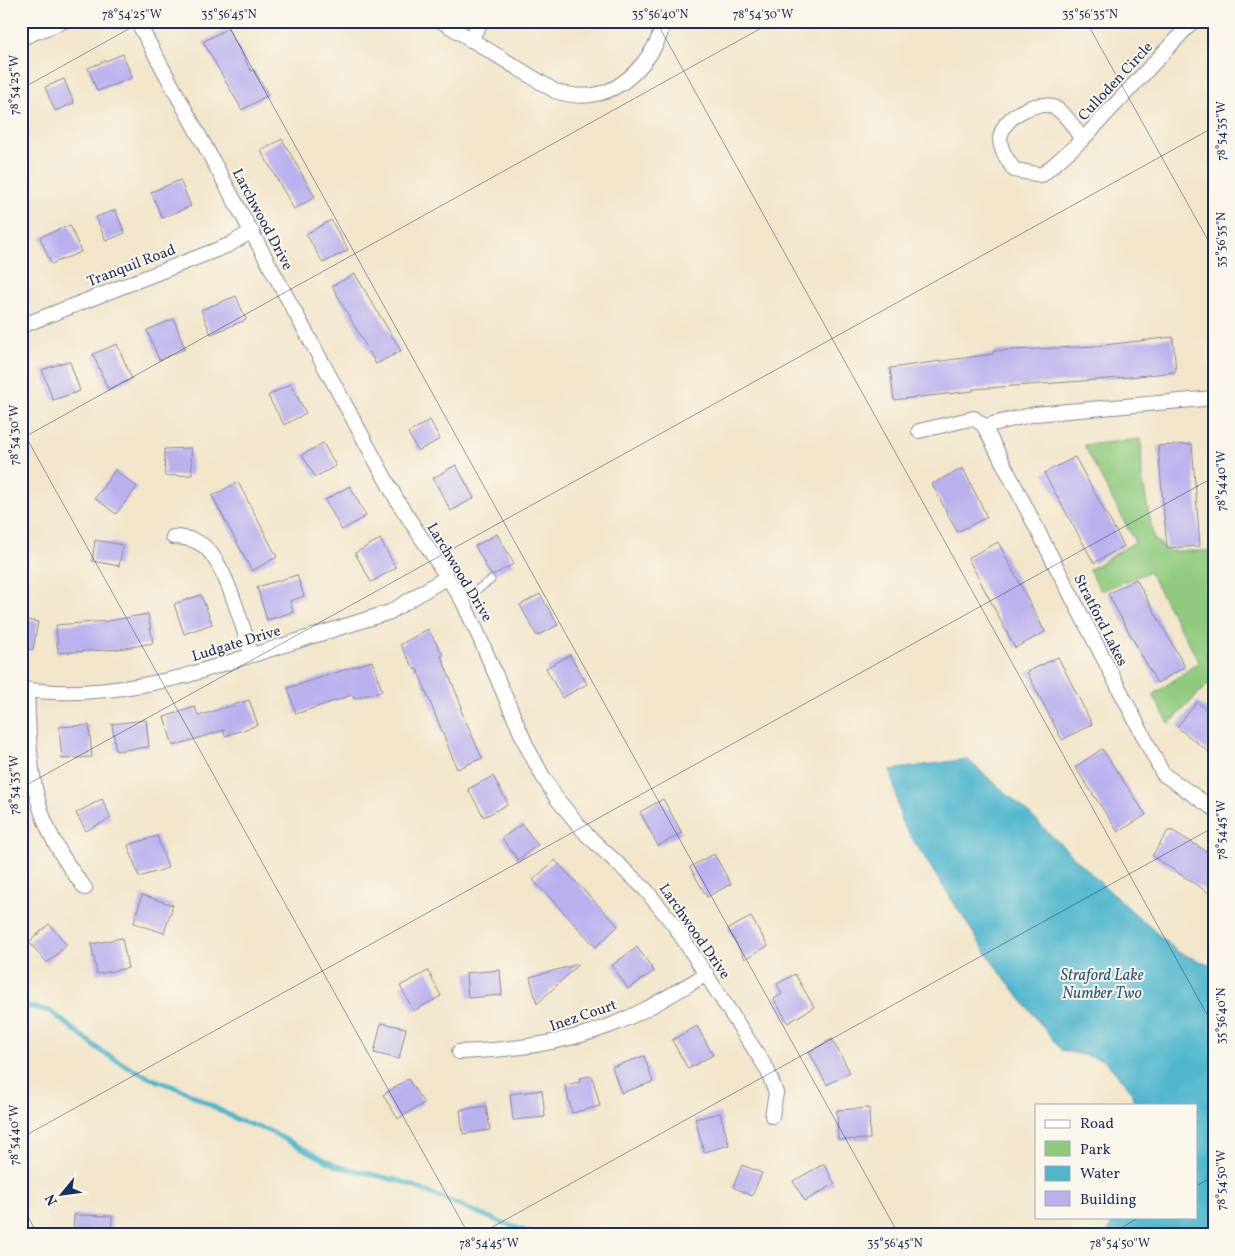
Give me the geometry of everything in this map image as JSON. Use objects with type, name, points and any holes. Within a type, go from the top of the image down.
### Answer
[{"type":"street","points":[[21,38],[64,21]]},
{"type":"street","name":"Larchwood Drive","points":[[137,21],[398,502],[462,600],[527,747],[557,799],[587,836],[645,889],[674,925],[767,1069],[776,1093],[772,1116]]},
{"type":"street","points":[[441,21],[555,91],[573,97],[612,90],[630,79],[652,52],[662,33],[663,21]]},
{"type":"street","points":[[470,40],[482,21]]},
{"type":"street","name":"Culloden Circle","points":[[1082,140],[1069,121],[1052,106],[1032,106],[1013,118],[1001,134],[1002,150],[1014,170],[1042,175],[1082,140],[1193,21]]},
{"type":"street","name":"Tranquil Road","points":[[21,326],[229,245],[252,231]]},
{"type":"street","points":[[919,431],[974,418],[984,426],[1035,414],[1214,398]]},
{"type":"street","name":"Stratford Lakes","points":[[984,426],[1163,774],[1214,809]]},
{"type":"street","points":[[173,537],[183,537],[197,541],[208,550],[231,596],[251,654]]},
{"type":"street","name":"Ludgate Drive","points":[[24,689],[70,693],[151,684],[390,612],[447,577]]},
{"type":"street","points":[[24,689],[29,759],[39,806],[55,845],[85,888]]},
{"type":"street","name":"Inez Court","points":[[460,1052],[531,1047],[568,1039],[610,1025],[707,974]]},
{"type":"lane","points":[[462,600],[491,580]]},
{"type":"green space","points":[[1141,439],[1142,478],[1154,539],[1168,551],[1210,551],[1212,575],[1214,575],[1214,688],[1208,684],[1169,724],[1153,695],[1199,662],[1149,572],[1101,591],[1089,570],[1135,542],[1084,445]]},
{"type":"water","name":"Straford Lake Number Two","points":[[967,759],[1022,807],[1104,886],[1178,952],[1214,967],[1214,1235],[1107,1235],[1114,1218],[1198,1218],[1198,1104],[1134,1104],[1131,1090],[1104,1060],[1061,1050],[992,962],[901,821],[891,770]]},
{"type":"building","points":[[228,28],[251,71],[254,70],[268,95],[242,110],[203,42]]},
{"type":"building","points":[[123,54],[132,78],[97,91],[88,68]]},
{"type":"building","points":[[64,79],[74,103],[55,111],[45,87]]},
{"type":"building","points":[[282,139],[315,197],[294,209],[261,151]]},
{"type":"building","points":[[180,180],[191,206],[162,218],[151,192]]},
{"type":"building","points":[[115,210],[125,233],[106,241],[96,217]]},
{"type":"building","points":[[331,220],[348,250],[323,263],[306,234]]},
{"type":"building","points":[[70,225],[81,252],[51,264],[40,237]]},
{"type":"building","points":[[355,274],[401,351],[376,364],[332,286]]},
{"type":"building","points":[[236,296],[246,320],[211,334],[201,310]]},
{"type":"building","points":[[174,319],[185,349],[159,360],[147,330]]},
{"type":"building","points":[[1173,337],[1176,372],[973,389],[973,391],[894,400],[890,368],[993,354],[993,351],[1096,346]]},
{"type":"building","points":[[117,344],[132,379],[108,389],[93,354]]},
{"type":"building","points":[[70,362],[80,391],[53,400],[42,370]]},
{"type":"building","points":[[290,384],[306,413],[284,425],[268,396]]},
{"type":"building","points":[[430,420],[440,439],[418,451],[408,433]]},
{"type":"building","points":[[323,443],[336,466],[315,477],[302,455]]},
{"type":"building","points":[[1192,444],[1200,546],[1167,548],[1158,446]]},
{"type":"building","points":[[191,448],[192,475],[165,476],[164,449]]},
{"type":"building","points":[[1075,457],[1124,546],[1094,563],[1044,473]]},
{"type":"building","points":[[456,465],[474,498],[451,511],[433,478]]},
{"type":"building","points":[[963,468],[987,517],[957,532],[932,484]]},
{"type":"building","points":[[115,470],[137,487],[116,514],[95,498]]},
{"type":"building","points":[[238,482],[277,557],[252,571],[212,496]]},
{"type":"building","points":[[350,486],[366,516],[342,530],[325,500]]},
{"type":"building","points":[[497,534],[514,564],[491,575],[475,546]]},
{"type":"building","points":[[380,539],[396,568],[371,582],[355,553]]},
{"type":"building","points":[[95,540],[123,545],[119,566],[92,561]]},
{"type":"building","points":[[998,542],[1045,632],[1015,648],[968,558]]},
{"type":"building","points":[[297,575],[304,596],[290,601],[293,612],[267,620],[257,587]]},
{"type":"building","points":[[1136,579],[1185,667],[1157,683],[1108,594]]},
{"type":"building","points":[[540,594],[558,625],[537,636],[520,605]]},
{"type":"building","points":[[201,595],[212,624],[184,634],[174,604]]},
{"type":"building","points":[[148,614],[153,643],[120,649],[58,653],[56,625],[108,621]]},
{"type":"building","points":[[21,619],[38,622],[33,650],[21,648]]},
{"type":"building","points":[[428,629],[443,655],[441,656],[462,707],[460,708],[482,758],[457,769],[417,669],[415,670],[400,645]]},
{"type":"building","points":[[570,655],[587,684],[562,698],[546,668]]},
{"type":"building","points":[[1058,657],[1092,724],[1062,740],[1027,672]]},
{"type":"building","points":[[372,661],[382,691],[354,699],[352,695],[296,714],[288,688]]},
{"type":"building","points":[[249,700],[258,725],[225,736],[224,730],[173,746],[164,717],[195,707],[198,716]]},
{"type":"building","points":[[1197,702],[1214,715],[1214,756],[1177,727]]},
{"type":"building","points":[[146,720],[149,747],[116,751],[112,724]]},
{"type":"building","points":[[89,725],[92,757],[62,759],[59,727]]},
{"type":"building","points":[[1102,749],[1146,815],[1118,832],[1075,767]]},
{"type":"building","points":[[493,776],[508,804],[484,817],[468,789]]},
{"type":"building","points":[[102,799],[111,818],[86,831],[76,813]]},
{"type":"building","points":[[663,799],[682,833],[658,846],[640,812]]},
{"type":"building","points":[[522,824],[538,845],[518,860],[502,838]]},
{"type":"building","points":[[1168,831],[1173,831],[1214,856],[1214,896],[1152,856]]},
{"type":"building","points":[[157,836],[168,868],[139,877],[128,845]]},
{"type":"building","points":[[714,854],[731,884],[707,897],[690,867]]},
{"type":"building","points":[[555,860],[618,926],[596,947],[533,880]]},
{"type":"building","points":[[142,895],[173,905],[164,933],[134,923]]},
{"type":"building","points":[[751,917],[768,946],[745,959],[728,929]]},
{"type":"building","points":[[49,924],[67,945],[47,963],[29,942]]},
{"type":"building","points":[[122,938],[128,968],[97,974],[91,944]]},
{"type":"building","points":[[637,947],[654,971],[628,989],[612,965]]},
{"type":"building","points":[[579,964],[537,1004],[530,977]]},
{"type":"building","points":[[500,970],[502,995],[468,998],[466,973]]},
{"type":"building","points":[[428,971],[441,996],[414,1011],[400,986]]},
{"type":"building","points":[[795,974],[814,1007],[788,1023],[774,999],[782,994],[777,984]]},
{"type":"building","points":[[381,1023],[406,1028],[399,1059],[374,1053]]},
{"type":"building","points":[[697,1026],[713,1055],[688,1069],[672,1040]]},
{"type":"building","points":[[832,1039],[850,1072],[827,1085],[809,1052]]},
{"type":"building","points":[[644,1056],[653,1082],[621,1093],[612,1067]]},
{"type":"building","points":[[592,1076],[600,1106],[572,1113],[565,1085],[580,1082],[579,1078]]},
{"type":"building","points":[[408,1079],[424,1103],[398,1119],[383,1095]]},
{"type":"building","points":[[542,1090],[545,1117],[513,1120],[510,1094]]},
{"type":"building","points":[[486,1106],[490,1130],[463,1134],[460,1110]]},
{"type":"building","points":[[869,1108],[870,1139],[838,1140],[837,1110]]},
{"type":"building","points":[[720,1113],[729,1145],[704,1152],[695,1119]]},
{"type":"building","points":[[824,1164],[835,1184],[805,1201],[793,1181]]},
{"type":"building","points":[[742,1165],[762,1173],[752,1196],[733,1187]]},
{"type":"building","points":[[74,1215],[112,1216],[111,1235],[73,1235]]},
{"type":"waterway","points":[[21,1005],[50,1011],[101,1051],[128,1067],[150,1078],[185,1091],[238,1120],[267,1130],[337,1166],[403,1182],[537,1235]]}]
